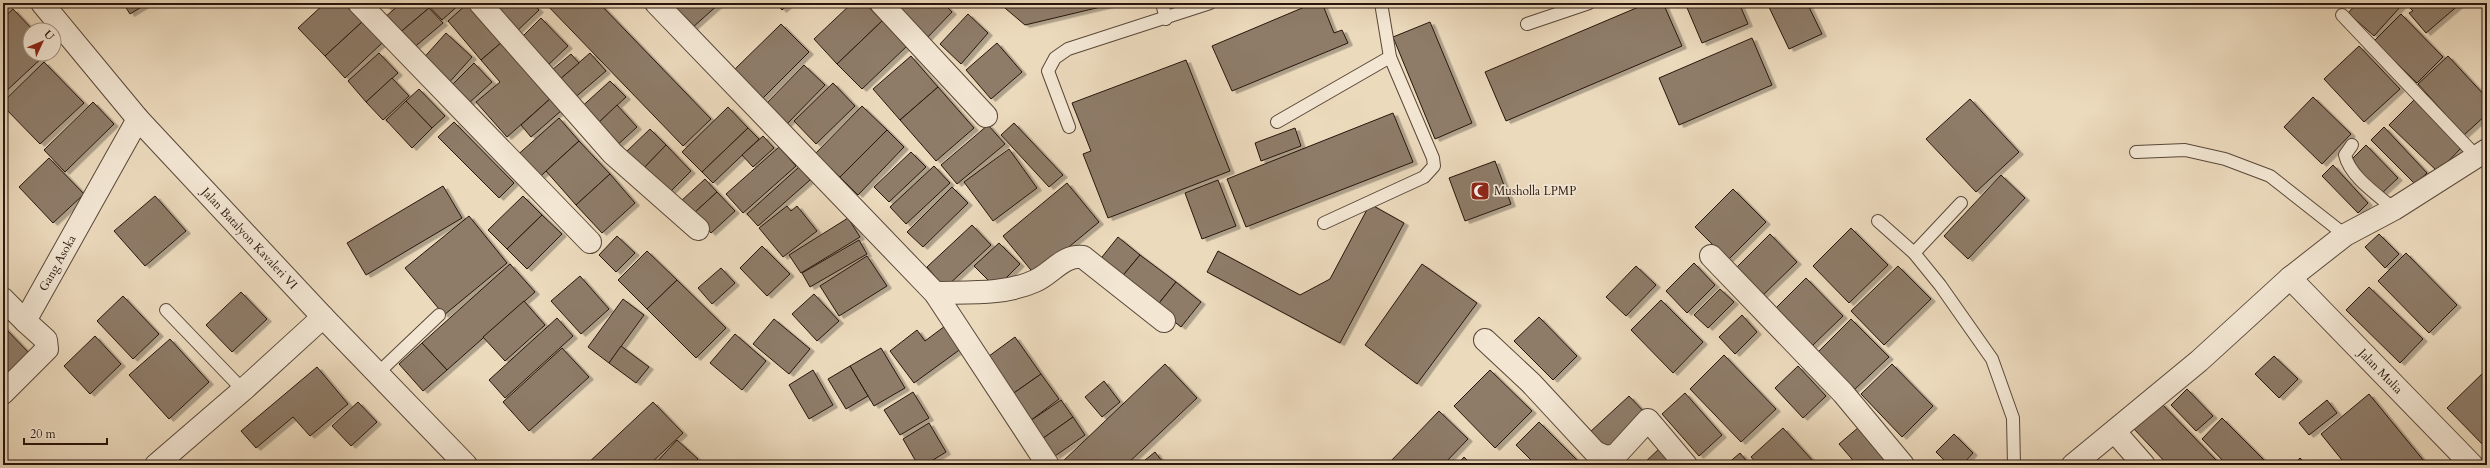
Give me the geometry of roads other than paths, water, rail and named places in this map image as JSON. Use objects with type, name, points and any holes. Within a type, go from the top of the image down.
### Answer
[{"type":"street","name":"Jalan Batalyon Kavaleri VI","points":[[42,3],[138,119],[323,317],[466,465]]},
{"type":"street","points":[[359,3],[590,242]]},
{"type":"street","points":[[480,3],[613,154],[698,228]]},
{"type":"street","points":[[656,3],[935,293],[1048,465]]},
{"type":"street","points":[[881,3],[986,116]]},
{"type":"street","name":"Gang Asoka","points":[[25,321],[138,119]]},
{"type":"street","points":[[2073,465],[2115,432],[2199,361],[2290,278],[2345,235],[2394,209],[2482,154]]},
{"type":"street","points":[[935,293],[999,291],[1035,281],[1064,260],[1074,256],[1083,257],[1164,321]]},
{"type":"street","points":[[1711,256],[1843,394],[1903,465]]},
{"type":"street","name":"Jalan Mulia","points":[[2290,278],[2472,465]]},
{"type":"street","points":[[3,299],[46,340],[47,349],[3,393]]},
{"type":"street","points":[[156,465],[243,390],[323,317]]},
{"type":"street","points":[[1485,340],[1531,383],[1595,452],[1606,457],[1616,454],[1648,420],[1686,465]]},
{"type":"street","points":[[2115,432],[2144,465]]},
{"type":"lane","points":[[1162,3],[1166,19]]},
{"type":"lane","points":[[1069,127],[1048,71],[1055,58],[1068,49],[1166,19],[1210,3]]},
{"type":"lane","points":[[1324,223],[1424,177],[1434,166],[1433,158],[1390,57],[1381,9],[1375,3]]},
{"type":"lane","points":[[1527,24],[1589,3]]},
{"type":"lane","points":[[2342,15],[2482,154]]},
{"type":"lane","points":[[1277,122],[1390,57]]},
{"type":"lane","points":[[2352,145],[2345,155],[2346,162],[2354,172],[2394,209]]},
{"type":"lane","points":[[2136,152],[2185,150],[2225,159],[2270,176],[2345,235]]},
{"type":"lane","points":[[1914,253],[1961,203]]},
{"type":"lane","points":[[1878,221],[1914,253],[1940,285],[1992,359],[2012,418],[2014,465]]},
{"type":"lane","points":[[166,310],[243,390]]},
{"type":"lane","points":[[378,373],[439,315]]},
{"type":"place","name":"Musholla LPMP","points":[[1480,191]]}]
